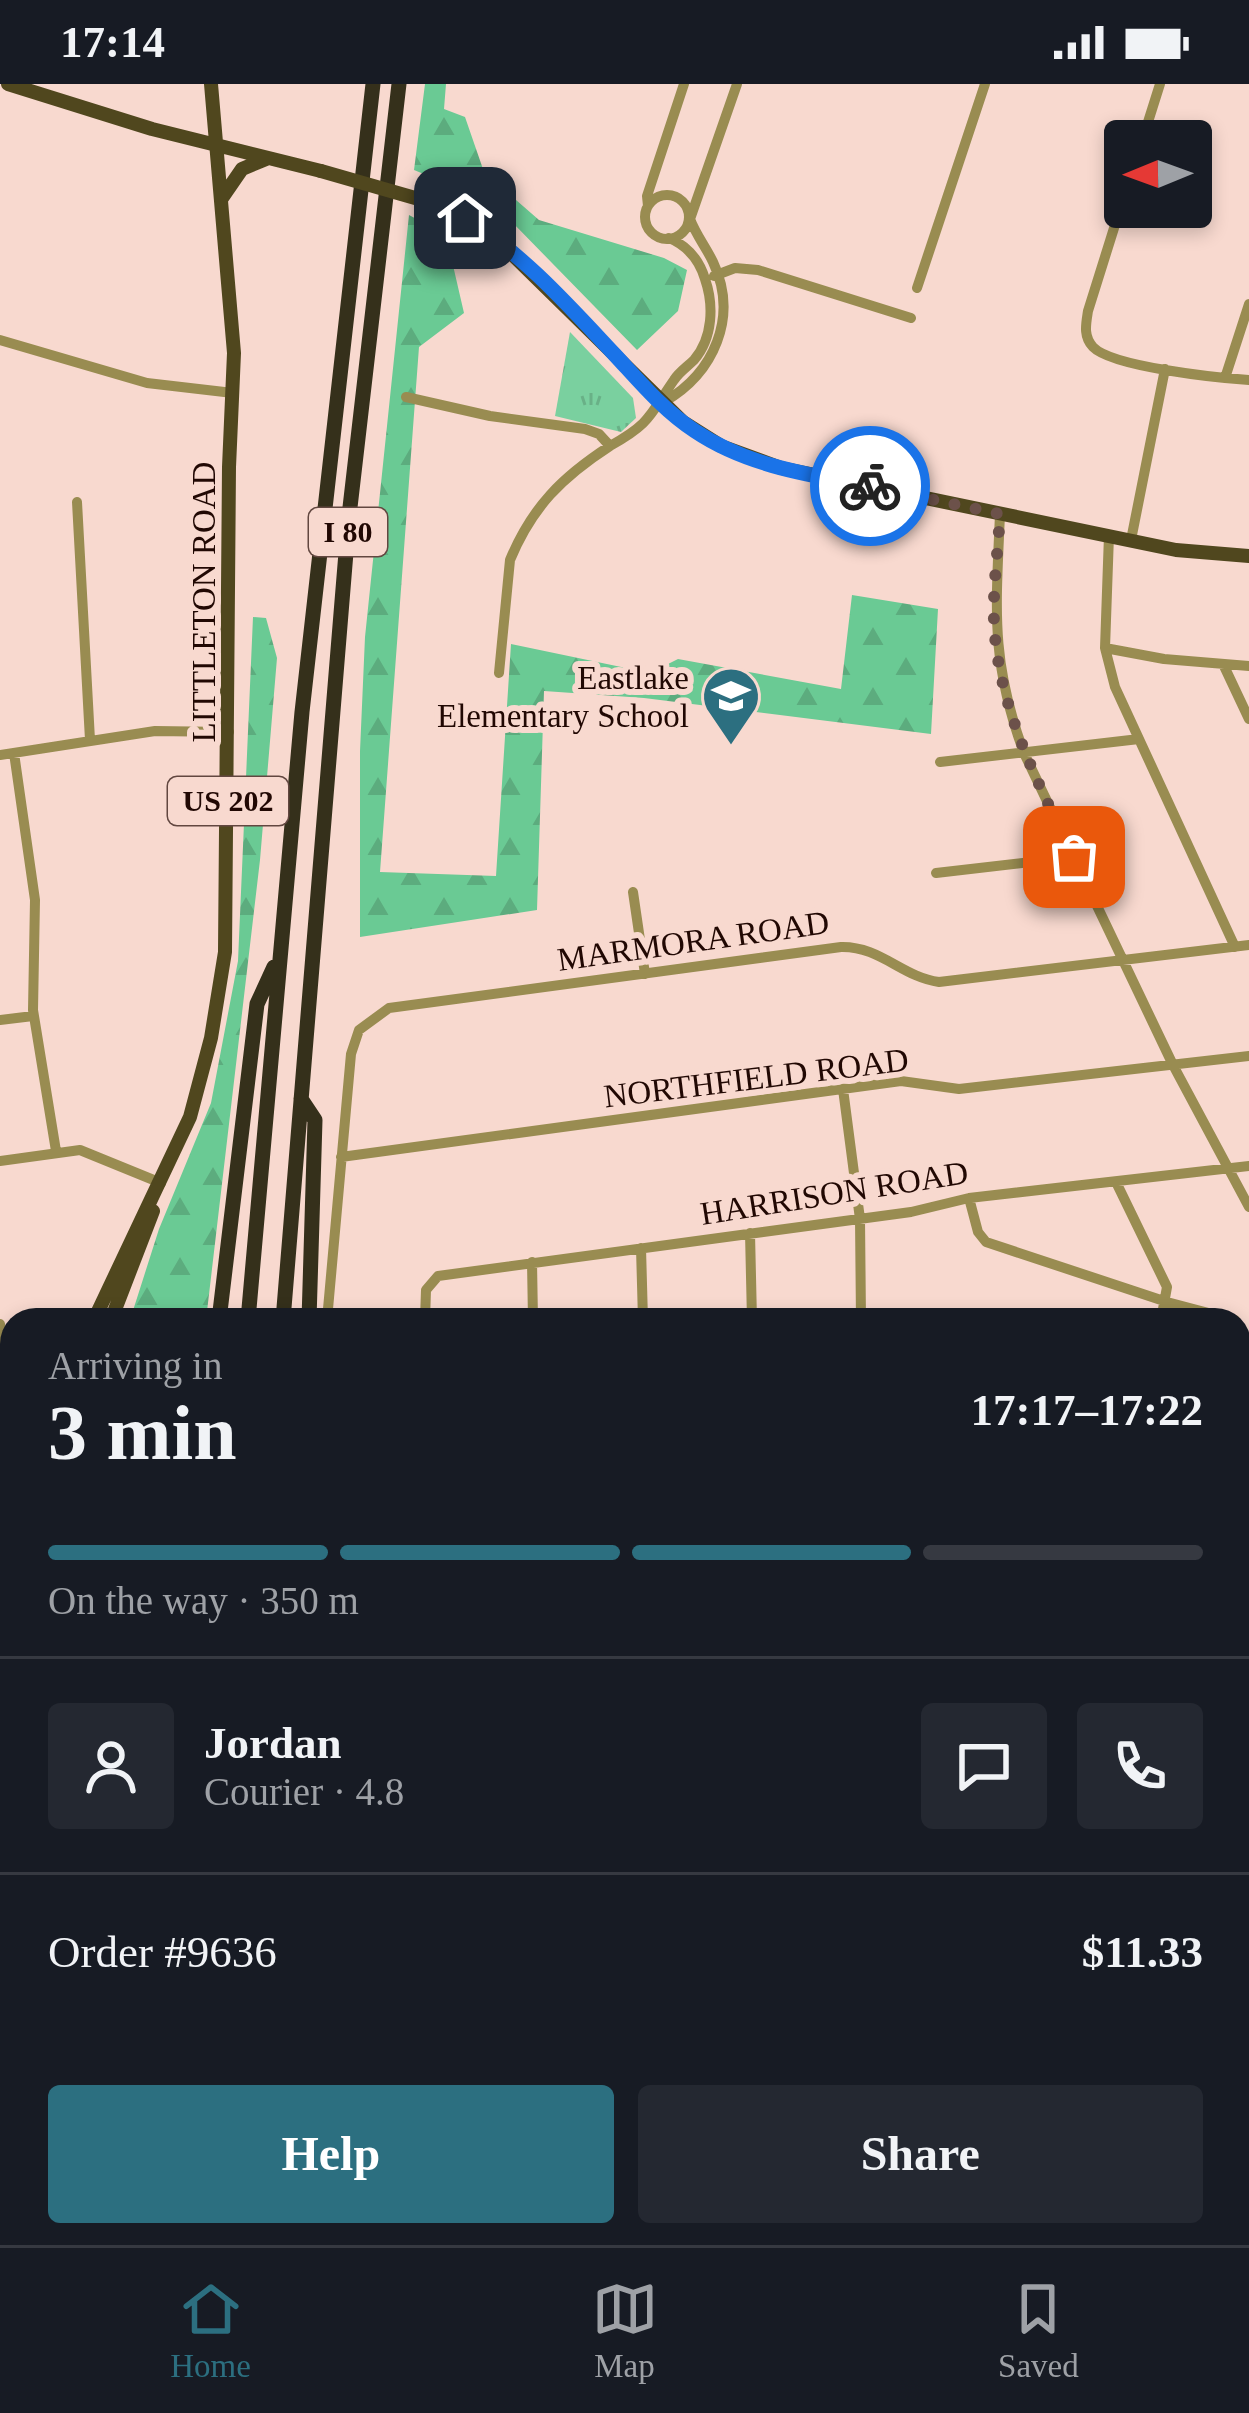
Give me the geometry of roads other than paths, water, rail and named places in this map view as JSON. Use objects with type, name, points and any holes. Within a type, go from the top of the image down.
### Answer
[{"type":"highway","name":"I 80","points":[[249,1308],[324,495],[373,84]]},
{"type":"highway","name":"I 80","points":[[284,1308],[349,516],[399,84]]},
{"type":"highway","points":[[221,1308],[257,1004],[280,953]]},
{"type":"highway","points":[[300,1096],[315,1120],[309,1308]]},
{"type":"main road","points":[[8,84],[443,206],[512,254],[662,404],[721,446],[781,468],[1000,514],[1176,550],[1249,556]]},
{"type":"main road","name":"LITTLETON ROAD","points":[[100,1308],[181,1142],[200,1086],[223,969],[234,324],[211,84]]},
{"type":"main road","points":[[223,198],[242,169],[269,158]]},
{"type":"main road","name":"LITTLETON ROAD","points":[[117,1308],[148,1231],[160,1183]]},
{"type":"street","points":[[684,84],[647,196],[648,229],[691,252],[712,277]]},
{"type":"street","points":[[669,238],[680,234],[690,219],[737,84]]},
{"type":"street","points":[[916,288],[986,84]]},
{"type":"street","points":[[1149,120],[1160,84]]},
{"type":"street","points":[[500,673],[510,560],[549,491],[644,424],[662,404],[683,391],[715,351],[724,314],[683,202],[662,196],[648,206]]},
{"type":"street","points":[[1114,228],[1088,311],[1086,331],[1093,347],[1107,356],[1165,369],[1249,380]]},
{"type":"street","points":[[712,277],[735,268],[758,270],[911,318]]},
{"type":"street","points":[[1225,378],[1249,304]]},
{"type":"street","points":[[0,340],[148,382],[233,393]]},
{"type":"street","points":[[1131,540],[1165,369]]},
{"type":"street","points":[[406,397],[490,416],[585,429],[599,434],[610,446]]},
{"type":"street","points":[[77,502],[90,740]]},
{"type":"street","points":[[1000,514],[994,631],[1002,684],[1024,753],[1173,1065],[1249,1207]]},
{"type":"street","points":[[1109,536],[1105,648],[1115,687],[1242,946]]},
{"type":"street","points":[[1105,648],[1249,666]]},
{"type":"street","points":[[1224,665],[1249,718]]},
{"type":"street","points":[[0,755],[155,731],[229,732]]},
{"type":"street","points":[[940,762],[1138,739]]},
{"type":"street","points":[[14,753],[35,900],[33,1016],[56,1151]]},
{"type":"street","points":[[936,873],[1074,857]]},
{"type":"street","points":[[633,892],[645,974]]},
{"type":"street","name":"MARMORA ROAD","points":[[341,1157],[351,1054],[359,1030],[389,1008],[841,947],[877,952],[911,974],[940,982],[1242,946]]},
{"type":"street","points":[[0,1020],[33,1016]]},
{"type":"street","name":"NORTHFIELD ROAD","points":[[341,1157],[901,1081],[959,1089],[1249,1056]]},
{"type":"street","points":[[843,1089],[860,1219],[861,1308]]},
{"type":"street","points":[[0,1161],[56,1151],[88,1151],[160,1183]]},
{"type":"street","points":[[328,1308],[341,1157]]},
{"type":"street","name":"HARRISON ROAD","points":[[427,1308],[430,1283],[438,1276],[860,1219],[969,1198],[1249,1166]]},
{"type":"street","points":[[1116,1181],[1167,1287],[1164,1308]]},
{"type":"street","points":[[969,1198],[977,1232],[986,1241],[1188,1308]]},
{"type":"street","points":[[750,1233],[752,1308]]},
{"type":"street","points":[[641,1248],[643,1308]]},
{"type":"street","points":[[532,1262],[533,1308]]},
{"type":"place","name":"Eastlake Elementary School","points":[[731,747]]}]
